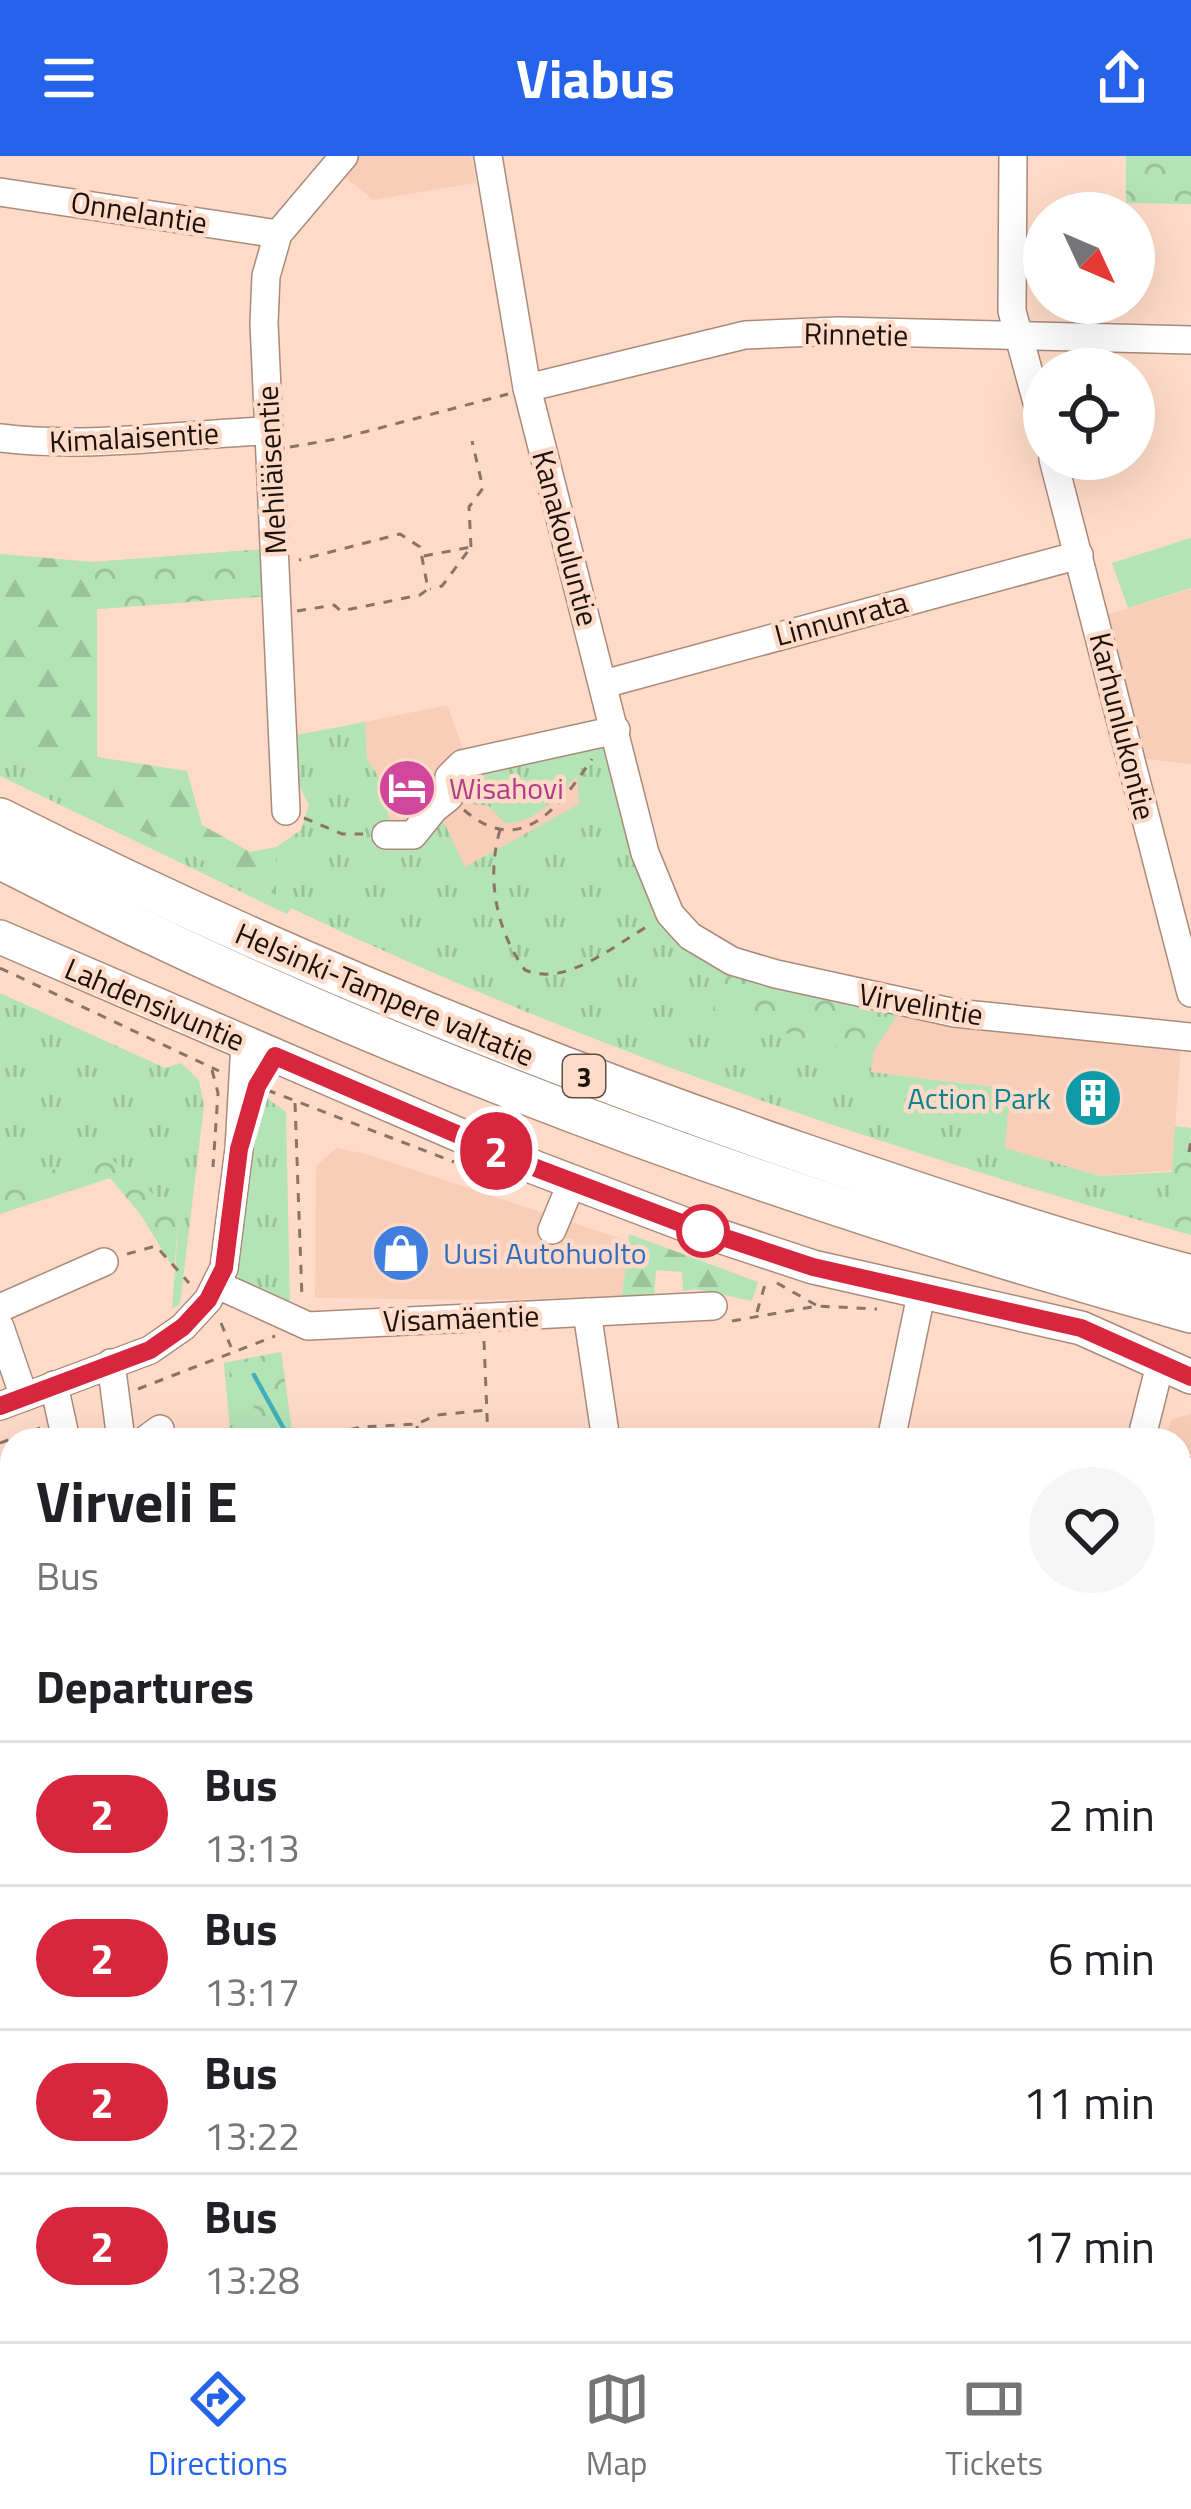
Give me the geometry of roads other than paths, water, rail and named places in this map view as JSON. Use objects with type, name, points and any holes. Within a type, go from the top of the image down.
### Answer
[{"type":"highway","name":"Helsinki-Tampere valtatie","points":[[0,818],[238,932],[527,1054],[916,1192],[1191,1276]]},
{"type":"highway","name":"Helsinki-Tampere valtatie","points":[[0,859],[222,966],[515,1088],[908,1228],[1191,1312]]},
{"type":"main road","name":"Lahdensivuntie","points":[[0,937],[572,1181],[689,1226],[813,1267],[1081,1328],[1176,1369]]},
{"type":"street","name":"Mehiläisentie","points":[[286,811],[266,276],[278,234],[344,156]]},
{"type":"street","name":"Kanakouluntie","points":[[488,156],[527,388],[645,853],[670,914]]},
{"type":"street","points":[[1013,156],[1012,311],[1023,355]]},
{"type":"street","name":"Onnelantie","points":[[0,192],[278,234]]},
{"type":"street","name":"Rinnetie","points":[[527,388],[745,334],[838,331],[1191,340]]},
{"type":"street","name":"Kimalaisentie","points":[[0,438],[44,444],[270,440]]},
{"type":"street","name":"Karhunlukontie","points":[[1059,480],[1191,993]]},
{"type":"street","name":"Linnunrata","points":[[604,684],[1079,555]]},
{"type":"street","points":[[386,835],[413,835],[449,797],[449,777],[462,764],[612,731]]},
{"type":"street","name":"Virvelintie","points":[[670,914],[710,950],[776,974],[955,1013],[1191,1037]]},
{"type":"street","points":[[0,1327],[12,1402],[150,1350],[204,1305],[257,1086],[260,1050]]},
{"type":"street","points":[[552,1230],[572,1181]]},
{"type":"street","points":[[0,1308],[104,1262]]},
{"type":"street","name":"Visamäentie","points":[[208,1289],[308,1326],[713,1306]]},
{"type":"street","points":[[893,1428],[922,1290]]},
{"type":"street","points":[[587,1312],[604,1428]]},
{"type":"street","points":[[111,1363],[119,1428]]},
{"type":"street","points":[[1148,1428],[1176,1369]]},
{"type":"street","points":[[54,1385],[63,1428]]},
{"type":"waterway","points":[[254,1375],[283,1428]]},
{"type":"place","name":"Wisahovi","points":[[407,788]]},
{"type":"place","name":"Action Park","points":[[1093,1098]]},
{"type":"place","name":"Uusi Autohuolto","points":[[401,1253]]}]
